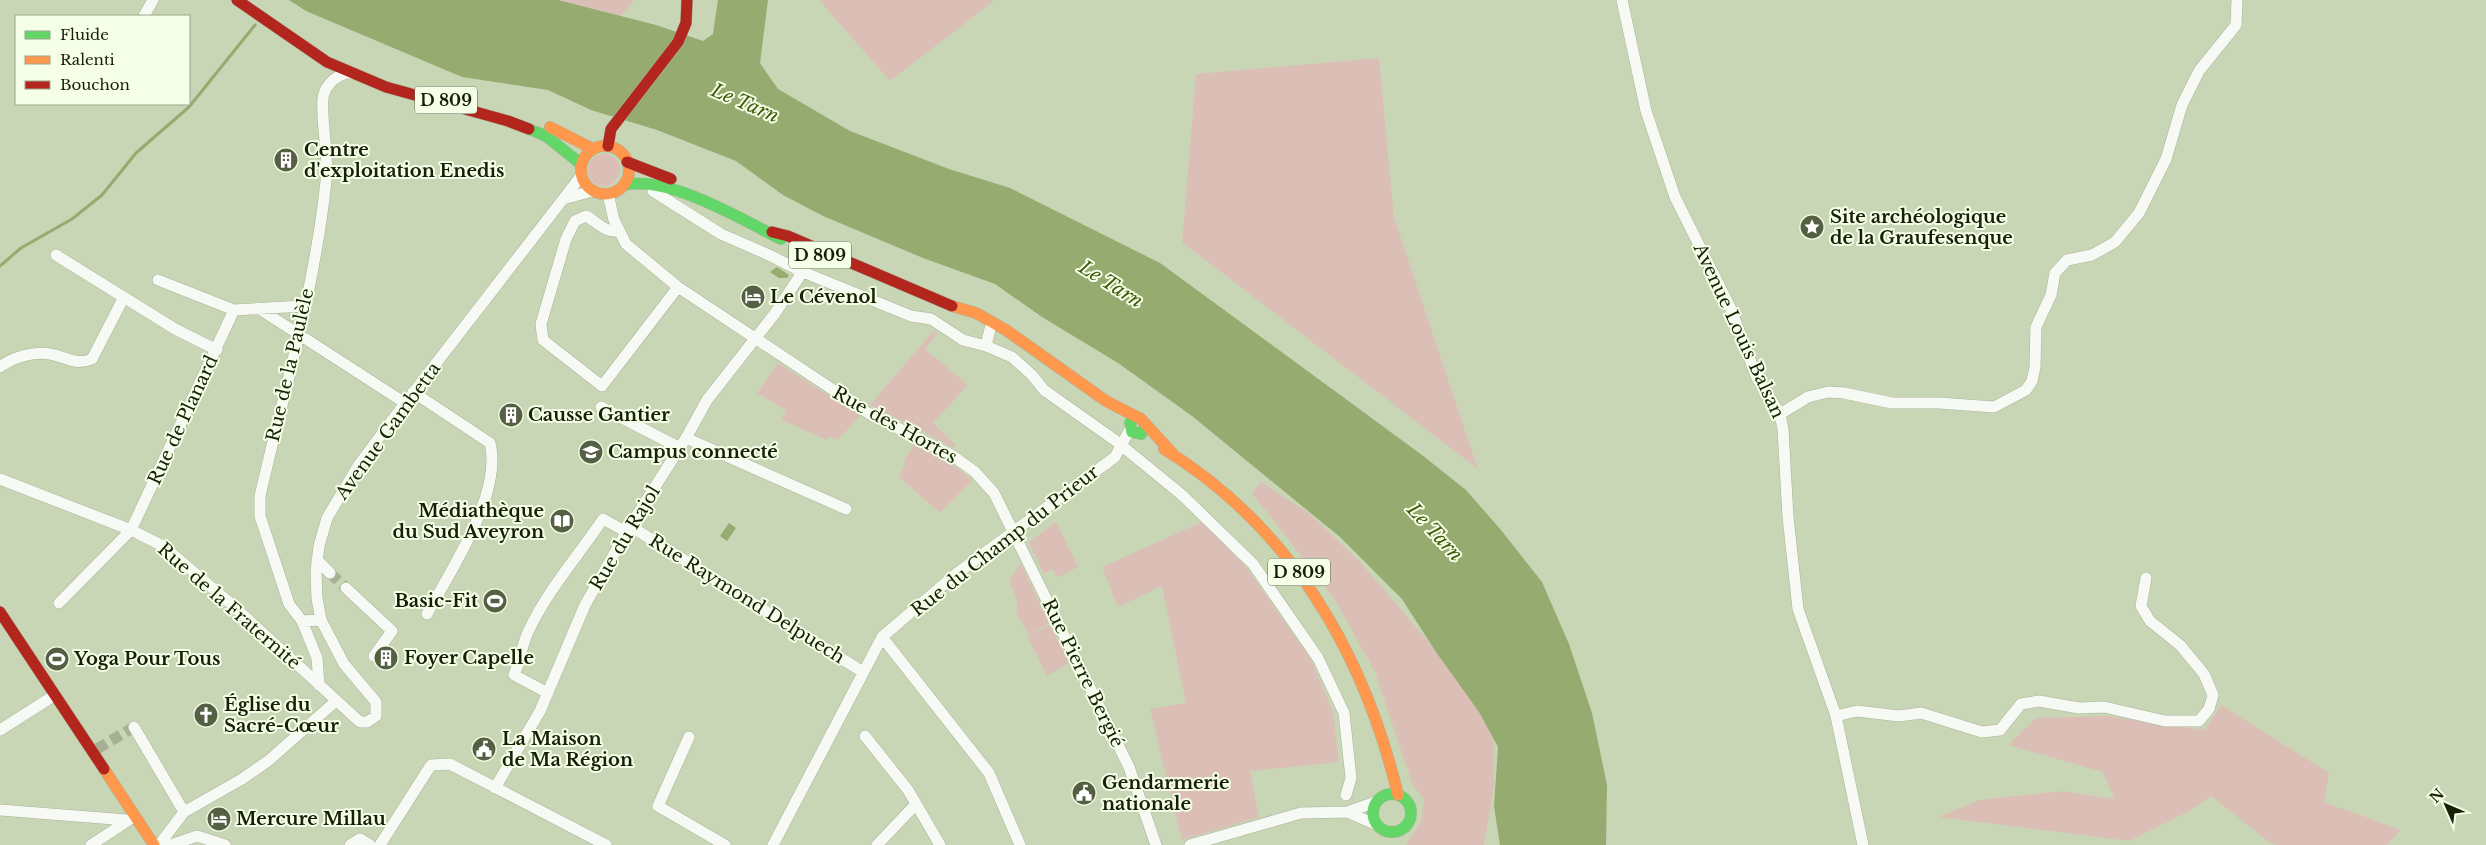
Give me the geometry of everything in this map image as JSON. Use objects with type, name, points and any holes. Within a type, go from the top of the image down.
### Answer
[{"type":"main road","name":"D 809","points":[[237,0],[328,62],[394,90],[508,121],[546,136],[581,164]]},
{"type":"main road","points":[[608,146],[611,128],[678,42],[686,23],[687,0]]},
{"type":"main road","name":"D 809","points":[[302,43],[384,80],[441,98],[532,121],[552,128],[593,149]]},
{"type":"main road","points":[[608,146],[620,151],[627,162],[628,176],[624,185],[608,194],[592,190],[585,184],[581,176],[581,164],[585,155],[593,149],[608,146]]},
{"type":"main road","name":"D 809","points":[[627,162],[673,180],[707,202]]},
{"type":"main road","name":"D 809","points":[[624,185],[637,182],[647,183],[707,202],[772,232],[788,236],[958,308],[976,313],[1006,330],[1020,342],[1106,401],[1248,516],[1300,573],[1341,636],[1362,682],[1375,724],[1388,754],[1398,795]]},
{"type":"main road","name":"D 809","points":[[772,232],[786,242],[870,271]]},
{"type":"main road","name":"D 809","points":[[958,308],[990,329],[1020,342]]},
{"type":"main road","points":[[0,612],[55,695],[95,750],[131,818],[162,845]]},
{"type":"main road","name":"D 809","points":[[1375,724],[1383,781],[1378,800]]},
{"type":"main road","points":[[1380,827],[1394,832],[1400,830],[1409,822],[1410,809],[1404,798],[1388,794],[1378,800],[1373,814],[1385,842]]},
{"type":"main road","points":[[1397,845],[1400,830]]},
{"type":"street","points":[[145,15],[153,0]]},
{"type":"street","name":"Avenue Louis Balsan","points":[[1622,0],[1646,111],[1676,197],[1730,307],[1757,378],[1780,414],[1783,429],[1788,517],[1798,609],[1836,716],[1863,845]]},
{"type":"street","points":[[1780,414],[1808,398],[1828,392],[1844,393],[1892,403],[1939,403],[1994,407],[2026,390],[2032,381],[2035,366],[2036,328],[2051,295],[2055,273],[2067,260],[2092,255],[2115,242],[2139,213],[2166,159],[2182,105],[2199,71],[2236,25],[2237,0]]},
{"type":"street","name":"Rue de la Paulèle","points":[[319,685],[318,658],[302,621],[289,604],[260,516],[260,496],[318,243],[326,179],[323,96],[330,83],[328,62]]},
{"type":"street","points":[[330,83],[343,72],[353,72]]},
{"type":"street","name":"Avenue Gambetta","points":[[360,722],[368,722],[376,716],[376,702],[344,664],[321,620],[317,598],[317,560],[328,518],[358,466],[413,392],[566,198],[581,176]]},
{"type":"street","points":[[566,198],[592,190]]},
{"type":"street","points":[[653,191],[721,234],[803,272],[911,316],[930,319],[963,340],[986,346],[1012,357],[1032,375],[1044,390],[1121,446],[1189,501],[1253,564],[1318,658],[1344,713],[1350,778],[1346,795]]},
{"type":"street","points":[[608,194],[618,231],[613,232],[602,227],[586,216],[575,222],[566,239],[541,324],[543,340],[553,350],[602,386],[678,287]]},
{"type":"street","name":"Rue des Hortes","points":[[618,231],[626,244],[678,287],[754,339],[868,413],[954,456],[975,472],[994,493],[1014,532]]},
{"type":"street","name":"Rue du Rajol","points":[[495,788],[528,732],[548,693],[585,605],[630,526],[680,448],[707,400],[754,339],[815,253]]},
{"type":"street","points":[[56,255],[174,329],[217,350]]},
{"type":"street","points":[[158,280],[234,310],[304,306]]},
{"type":"street","points":[[0,367],[8,360],[28,355],[48,354],[82,363],[92,359],[124,297]]},
{"type":"street","points":[[258,308],[405,403]]},
{"type":"street","name":"Rue de Planard","points":[[59,603],[131,530],[217,350],[234,310]]},
{"type":"street","points":[[986,346],[990,329]]},
{"type":"street","points":[[413,392],[490,443],[494,456],[482,511],[427,614]]},
{"type":"street","points":[[602,407],[680,448]]},
{"type":"street","name":"Rue du Champ du Prieur","points":[[773,845],[882,637],[956,574],[1115,457],[1121,446],[1137,428]]},
{"type":"street","points":[[686,438],[846,509]]},
{"type":"street","name":"Rue de la Fraternité","points":[[0,479],[131,530],[163,546],[230,603],[360,722]]},
{"type":"street","points":[[548,693],[514,676],[527,633],[546,599],[603,519],[621,530],[630,526]]},
{"type":"street","name":"Rue Raymond Delpuech","points":[[630,526],[863,672]]},
{"type":"street","name":"Rue Pierre Bergié","points":[[1014,532],[1129,767],[1156,845]]},
{"type":"street","points":[[317,560],[330,573]]},
{"type":"street","points":[[1836,716],[1857,711],[1899,716],[1921,713],[1982,732],[2000,730],[2021,704],[2039,701],[2079,708],[2104,706],[2165,721],[2199,721],[2209,709],[2213,695],[2204,674],[2180,645],[2150,620],[2141,606],[2146,578]]},
{"type":"street","points":[[346,588],[392,630],[374,656]]},
{"type":"street","points":[[302,621],[321,620]]},
{"type":"street","points":[[882,637],[989,773],[1020,845]]},
{"type":"street","points":[[0,730],[55,695]]},
{"type":"street","points":[[225,845],[197,836],[162,845],[163,838],[184,812],[242,779],[268,760],[336,701]]},
{"type":"street","points":[[134,727],[184,812]]},
{"type":"street","points":[[865,736],[916,804],[940,845]]},
{"type":"street","points":[[689,737],[658,806],[725,845]]},
{"type":"street","points":[[380,845],[431,765],[450,764],[606,845]]},
{"type":"street","points":[[1190,845],[1301,813],[1347,812],[1378,800]]},
{"type":"street","points":[[877,845],[916,804]]},
{"type":"street","points":[[0,810],[131,818]]},
{"type":"street","points":[[1347,812],[1380,827]]},
{"type":"street","points":[[91,845],[131,818]]},
{"type":"street","points":[[350,845],[360,839],[370,845]]},
{"type":"shaded area","points":[[558,0],[634,0],[620,16]]},
{"type":"shaded area","points":[[819,0],[995,0],[890,81]]},
{"type":"shaded area","points":[[1379,58],[1394,217],[1478,469],[1182,242],[1196,74]]},
{"type":"shaded area","points":[[604,154],[610,155],[615,159],[619,164],[619,176],[615,181],[610,185],[604,186],[598,185],[593,181],[589,176],[588,170],[589,164],[593,159],[598,155]]},
{"type":"shaded area","points":[[933,331],[938,333],[925,349],[968,385],[933,423],[956,445],[954,448],[870,405]]},
{"type":"shaded area","points":[[778,363],[860,416],[838,440],[829,436],[827,440],[781,420],[786,410],[757,393]]},
{"type":"shaded area","points":[[914,445],[958,468],[972,481],[940,513],[899,477],[906,464],[903,462]]},
{"type":"shaded area","points":[[1261,482],[1310,514],[1361,563],[1479,701],[1494,744],[1494,787],[1484,845],[1406,845],[1421,822],[1424,799],[1413,786],[1375,672],[1334,598],[1252,493]]},
{"type":"shaded area","points":[[1056,522],[1078,567],[1057,578],[1053,569],[1044,574],[1029,542]]},
{"type":"shaded area","points":[[1202,522],[1246,567],[1310,658],[1333,711],[1339,762],[1250,771],[1259,817],[1182,840],[1150,709],[1186,703],[1162,586],[1118,607],[1102,567]]},
{"type":"shaded area","points":[[1021,564],[1049,623],[1029,636],[1016,612],[1018,602],[1009,580]]},
{"type":"shaded area","points":[[1050,625],[1070,662],[1047,676],[1028,637]]},
{"type":"shaded area","points":[[2221,705],[2329,773],[2324,802],[2401,830],[2386,845],[2277,845],[2269,842],[2211,796],[2188,812],[2129,841],[1939,817],[1979,800],[2064,791],[2114,799],[2103,772],[2008,745],[2036,718],[2107,716],[2205,730]]},
{"type":"water","name":"Le Tarn","points":[[289,0],[558,0],[656,25],[703,41],[713,34],[718,0],[768,0],[760,63],[778,89],[850,131],[949,169],[1010,188],[1160,263],[1422,455],[1466,490],[1501,530],[1542,582],[1569,644],[1592,713],[1607,785],[1606,845],[1500,845],[1494,806],[1498,747],[1479,712],[1436,652],[1402,599],[1340,537],[1192,416],[1118,363],[1042,317],[995,284],[923,258],[823,216],[783,195],[736,161],[657,130],[591,110],[548,90],[462,77],[306,11]]},
{"type":"water","points":[[777,267],[789,275],[787,278],[779,278],[770,272]]},
{"type":"water","points":[[729,523],[736,528],[727,541],[720,536]]},
{"type":"waterway","points":[[0,266],[21,248],[72,219],[102,195],[136,153],[189,107],[255,25]]},
{"type":"tunnel","points":[[330,573],[346,588]]},
{"type":"tunnel","points":[[97,749],[134,727]]},
{"type":"traffic: fast","points":[[529,129],[546,136],[581,164]]},
{"type":"traffic: fast","points":[[624,185],[661,186],[682,192],[725,210],[781,239]]},
{"type":"traffic: fast","points":[[1139,418],[1133,419],[1130,423],[1132,432],[1141,434],[1146,425]]},
{"type":"traffic: fast","points":[[1392,794],[1405,800],[1411,813],[1405,826],[1392,832],[1379,826],[1373,813],[1379,800],[1392,794]]},
{"type":"traffic: slow","points":[[550,127],[593,149]]},
{"type":"traffic: slow","points":[[600,146],[610,146],[622,153],[629,165],[629,170],[629,175],[622,187],[610,194],[600,194],[592,190],[585,183],[581,175],[581,165],[585,157],[592,150],[600,146]]},
{"type":"traffic: slow","points":[[952,306],[976,313],[1006,330],[1106,401],[1141,419],[1174,455]]},
{"type":"traffic: slow","points":[[1164,449],[1209,480],[1249,516],[1285,555],[1316,598],[1343,644],[1365,692],[1383,743],[1398,795]]},
{"type":"traffic: slow","points":[[104,769],[154,845]]},
{"type":"traffic: jam","points":[[237,0],[327,62],[386,87],[508,121],[529,129]]},
{"type":"traffic: jam","points":[[608,146],[611,129],[678,42],[686,23],[687,0]]},
{"type":"traffic: jam","points":[[627,162],[671,179]]},
{"type":"traffic: jam","points":[[772,232],[788,236],[952,306]]},
{"type":"traffic: jam","points":[[0,612],[104,769]]},
{"type":"place","name":"Centre d'exploitation Enedis","points":[[286,160]]},
{"type":"place","name":"Site archéologique de la Graufesenque","points":[[1812,227]]},
{"type":"place","name":"Le Cévenol","points":[[753,297]]},
{"type":"place","name":"Causse Gantier","points":[[511,415]]},
{"type":"place","name":"Campus connecté","points":[[591,452]]},
{"type":"place","name":"Médiathèque du Sud Aveyron","points":[[562,521]]},
{"type":"place","name":"Basic-Fit","points":[[495,601]]},
{"type":"place","name":"Foyer Capelle","points":[[386,658]]},
{"type":"place","name":"Yoga Pour Tous","points":[[57,659]]},
{"type":"place","name":"Église du Sacré-Cœur","points":[[206,715]]},
{"type":"place","name":"La Maison de Ma Région","points":[[484,749]]},
{"type":"place","name":"Gendarmerie nationale","points":[[1084,793]]},
{"type":"place","name":"Mercure Millau","points":[[219,819]]}]
